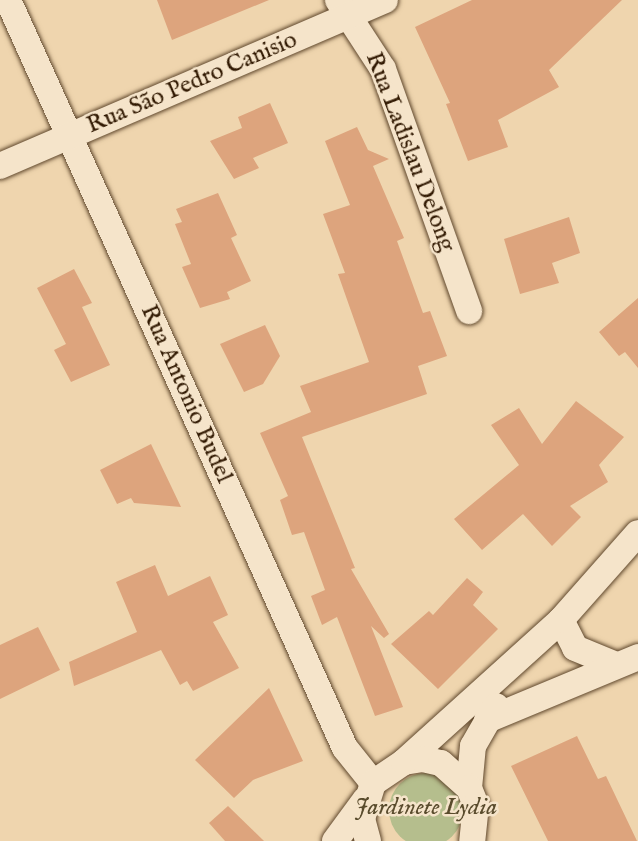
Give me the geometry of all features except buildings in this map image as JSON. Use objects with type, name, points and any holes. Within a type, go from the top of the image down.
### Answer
[{"type":"street","name":"Rua Antonio Budel","points":[[8,0],[345,748],[369,792]]},
{"type":"street","name":"Rua São Pedro Canisio","points":[[0,166],[344,8],[385,0]]},
{"type":"street","name":"Rua Ladislau Delong","points":[[344,8],[382,69],[469,311]]},
{"type":"street","points":[[335,841],[369,792],[531,649],[561,620],[638,533]]},
{"type":"street","points":[[561,620],[575,648],[627,661]]},
{"type":"street","points":[[472,841],[473,746],[531,649]]},
{"type":"street","points":[[487,720],[627,661]]},
{"type":"street","points":[[404,762],[441,763],[473,796],[487,841]]},
{"type":"street","points":[[368,841],[362,819],[369,792]]},
{"type":"green space","name":"Jardinete Lydia","points":[[426,773],[440,776],[452,784],[460,796],[463,810],[460,824],[452,836],[440,844],[426,847],[412,844],[400,836],[392,824],[389,810],[392,796],[400,784],[412,776]]}]
